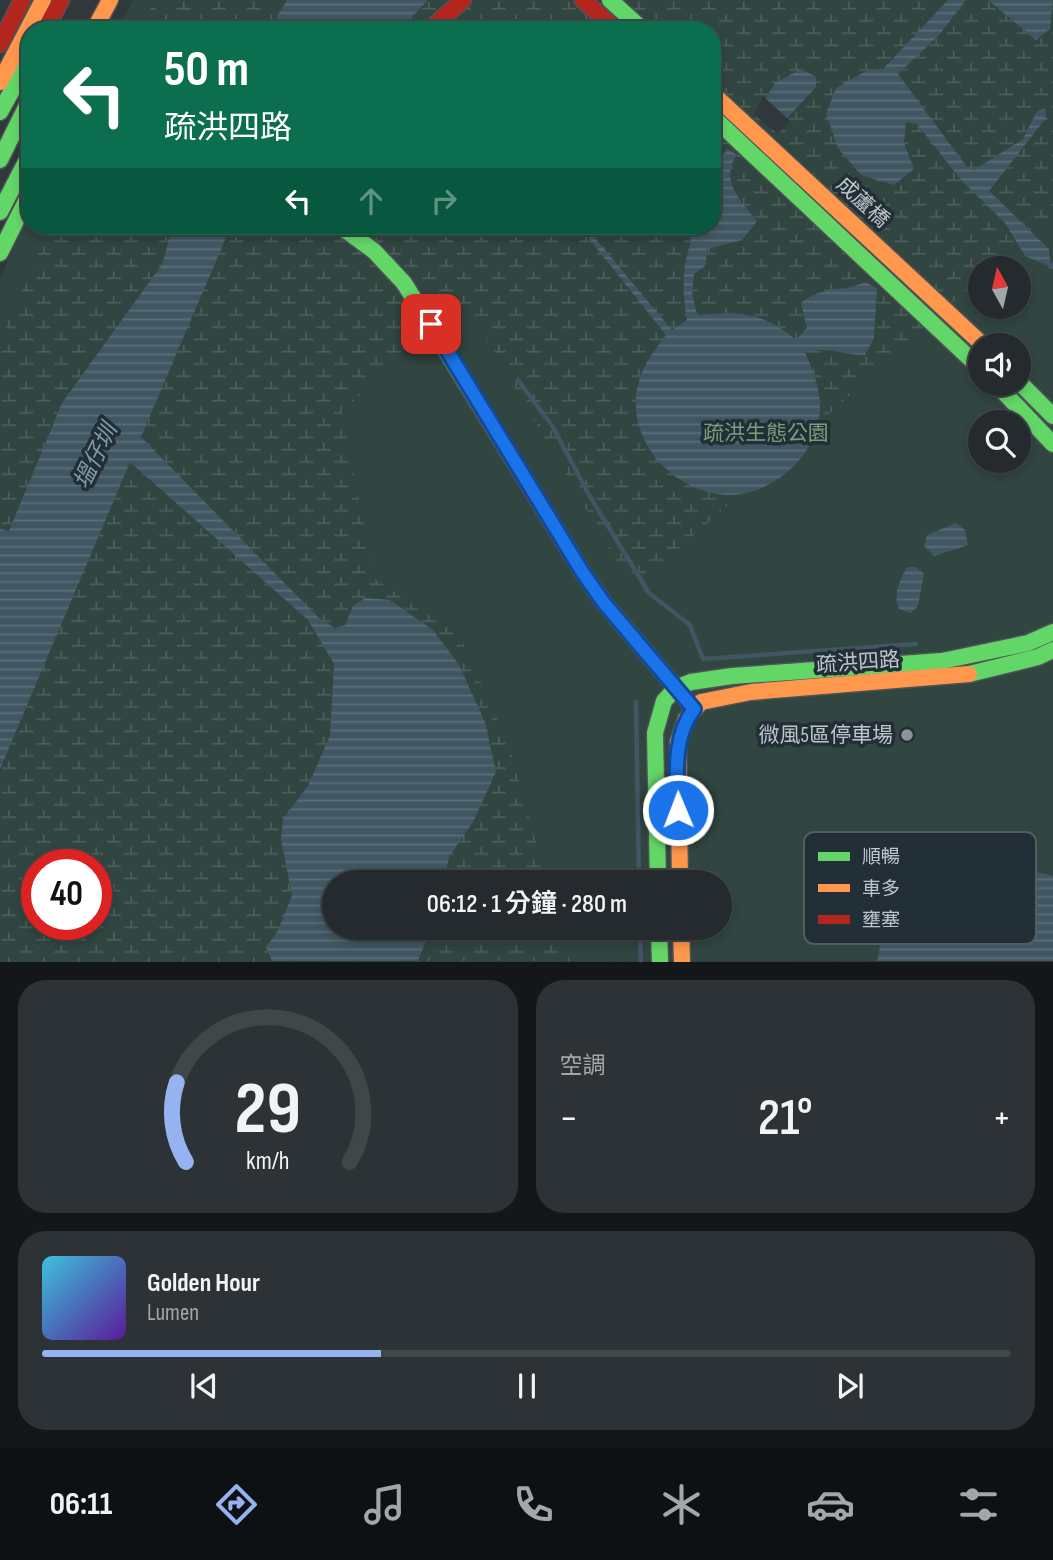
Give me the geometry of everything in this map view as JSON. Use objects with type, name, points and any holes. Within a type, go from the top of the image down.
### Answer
[{"type":"main road","points":[[0,44],[22,0]]},
{"type":"main road","points":[[32,21],[43,0]]},
{"type":"main road","points":[[50,21],[61,0]]},
{"type":"main road","points":[[68,21],[78,0]]},
{"type":"main road","points":[[100,21],[110,0]]},
{"type":"main road","points":[[439,21],[463,0]]},
{"type":"main road","points":[[583,0],[606,21]]},
{"type":"main road","points":[[610,0],[633,21]]},
{"type":"main road","points":[[0,82],[21,42]]},
{"type":"main road","points":[[0,112],[21,74]]},
{"type":"main road","name":"成蘆橋","points":[[721,101],[970,333]]},
{"type":"main road","points":[[0,160],[21,117]]},
{"type":"main road","name":"成蘆橋","points":[[721,124],[968,357]]},
{"type":"main road","points":[[0,212],[21,171]]},
{"type":"main road","points":[[0,253],[21,211]]},
{"type":"main road","points":[[352,235],[374,251],[411,293],[583,573],[694,709],[686,719],[678,742],[680,870]]},
{"type":"main road","points":[[1031,394],[1053,416]]},
{"type":"main road","points":[[1007,396],[1053,444]]},
{"type":"main road","name":"疏洪四路","points":[[676,688],[691,682],[732,676],[942,661],[1028,643],[1053,632]]},
{"type":"main road","name":"疏洪四路","points":[[694,709],[711,698],[731,694],[965,675],[1038,657],[1053,650]]},
{"type":"main road","points":[[658,870],[655,733],[664,701],[676,688]]},
{"type":"main road","points":[[659,940],[660,961]]},
{"type":"main road","points":[[681,940],[682,961]]},
{"type":"green space","name":"疏洪生態公園","points":[[133,0],[1053,0],[1053,961],[0,962],[0,279],[21,230],[21,235],[721,235],[721,21],[122,21]]},
{"type":"green space","name":"疏洪生態公園","points":[[154,0],[1053,0],[1053,213],[1005,256],[968,256],[968,289],[633,590],[466,303],[342,411],[374,578],[460,636],[510,748],[544,870],[322,870],[322,940],[564,940],[570,961],[0,962],[0,340],[46,235],[721,235],[721,21],[144,21]]},
{"type":"water","points":[[287,0],[428,0],[408,21],[274,21]]},
{"type":"water","points":[[948,0],[966,0],[939,35],[898,74],[967,167],[974,170],[1023,139],[1037,111],[1045,109],[1046,118],[989,191],[1049,249],[1051,267],[1031,259],[1031,256],[1025,256],[1005,223],[961,180],[917,124],[906,122],[904,143],[914,169],[894,185],[861,175],[838,148],[826,114],[836,88],[868,70],[883,69]]},
{"type":"water","points":[[988,0],[1053,0],[1050,29],[1036,40]]},
{"type":"water","points":[[801,69],[816,77],[816,87],[776,130],[757,113],[775,83]]},
{"type":"water","points":[[727,149],[737,155],[730,173],[731,182],[757,221],[742,240],[707,249],[706,265],[694,274],[692,292],[697,315],[726,313],[750,316],[773,324],[796,340],[807,328],[801,303],[808,298],[865,282],[877,288],[874,338],[865,355],[828,350],[805,352],[817,386],[820,408],[810,445],[799,461],[768,485],[731,495],[712,493],[678,478],[663,466],[643,436],[637,418],[639,381],[650,357],[666,335],[586,235],[593,235],[672,330],[687,320],[684,284],[686,260],[694,235],[721,235],[721,158]]},
{"type":"water","name":"塭仔圳","points":[[170,235],[227,235],[141,437],[320,619],[335,628],[345,625],[353,606],[365,598],[390,600],[433,630],[459,665],[485,722],[496,772],[473,822],[449,857],[446,870],[322,870],[322,940],[426,940],[418,961],[272,961],[266,947],[277,932],[292,896],[281,839],[283,819],[308,786],[330,735],[334,664],[308,620],[130,462],[0,769],[0,529],[9,531],[62,403],[163,263]]},
{"type":"water","points":[[956,523],[965,530],[968,545],[934,556],[924,546],[927,535]]},
{"type":"water","points":[[907,567],[916,567],[924,574],[918,606],[911,613],[899,609],[897,598],[899,583]]},
{"type":"water","points":[[1036,872],[1053,876],[1053,961],[877,961],[881,944],[1036,944]]},
{"type":"pier","points":[[763,96],[790,121],[778,134],[754,114]]},
{"type":"waterway","points":[[518,380],[553,427],[589,495],[649,593],[690,625],[703,659],[916,644]]},
{"type":"waterway","points":[[636,702],[639,870]]},
{"type":"waterway","points":[[640,940],[641,962]]},
{"type":"traffic: fast","points":[[610,0],[633,21]]},
{"type":"traffic: fast","points":[[0,112],[21,74]]},
{"type":"traffic: fast","points":[[0,160],[21,117]]},
{"type":"traffic: fast","points":[[721,124],[968,357]]},
{"type":"traffic: fast","points":[[0,212],[21,171]]},
{"type":"traffic: fast","points":[[0,253],[21,211]]},
{"type":"traffic: fast","points":[[352,235],[374,251],[404,283],[583,573],[604,603],[694,709]]},
{"type":"traffic: fast","points":[[1031,394],[1053,416]]},
{"type":"traffic: fast","points":[[1007,396],[1053,444]]},
{"type":"traffic: fast","points":[[658,870],[655,733],[664,701],[676,688],[691,682],[732,676],[942,661],[1028,643],[1053,632]]},
{"type":"traffic: fast","points":[[969,674],[1038,657],[1053,650]]},
{"type":"traffic: fast","points":[[659,940],[660,962]]},
{"type":"traffic: slow","points":[[32,21],[43,0]]},
{"type":"traffic: slow","points":[[99,21],[110,0]]},
{"type":"traffic: slow","points":[[0,82],[21,42]]},
{"type":"traffic: slow","points":[[721,101],[970,333]]},
{"type":"traffic: slow","points":[[680,870],[678,742],[686,719],[701,702],[751,692],[969,674]]},
{"type":"traffic: slow","points":[[681,940],[682,962]]},
{"type":"traffic: jam","points":[[0,44],[22,0]]},
{"type":"traffic: jam","points":[[50,21],[61,0]]},
{"type":"traffic: jam","points":[[439,21],[463,0]]},
{"type":"traffic: jam","points":[[583,0],[606,21]]},
{"type":"place","name":"微風5區停車場","points":[[907,735]]},
{"type":"route","points":[[431,324],[583,573],[604,603],[694,709],[686,719],[678,742],[678,810]]}]
